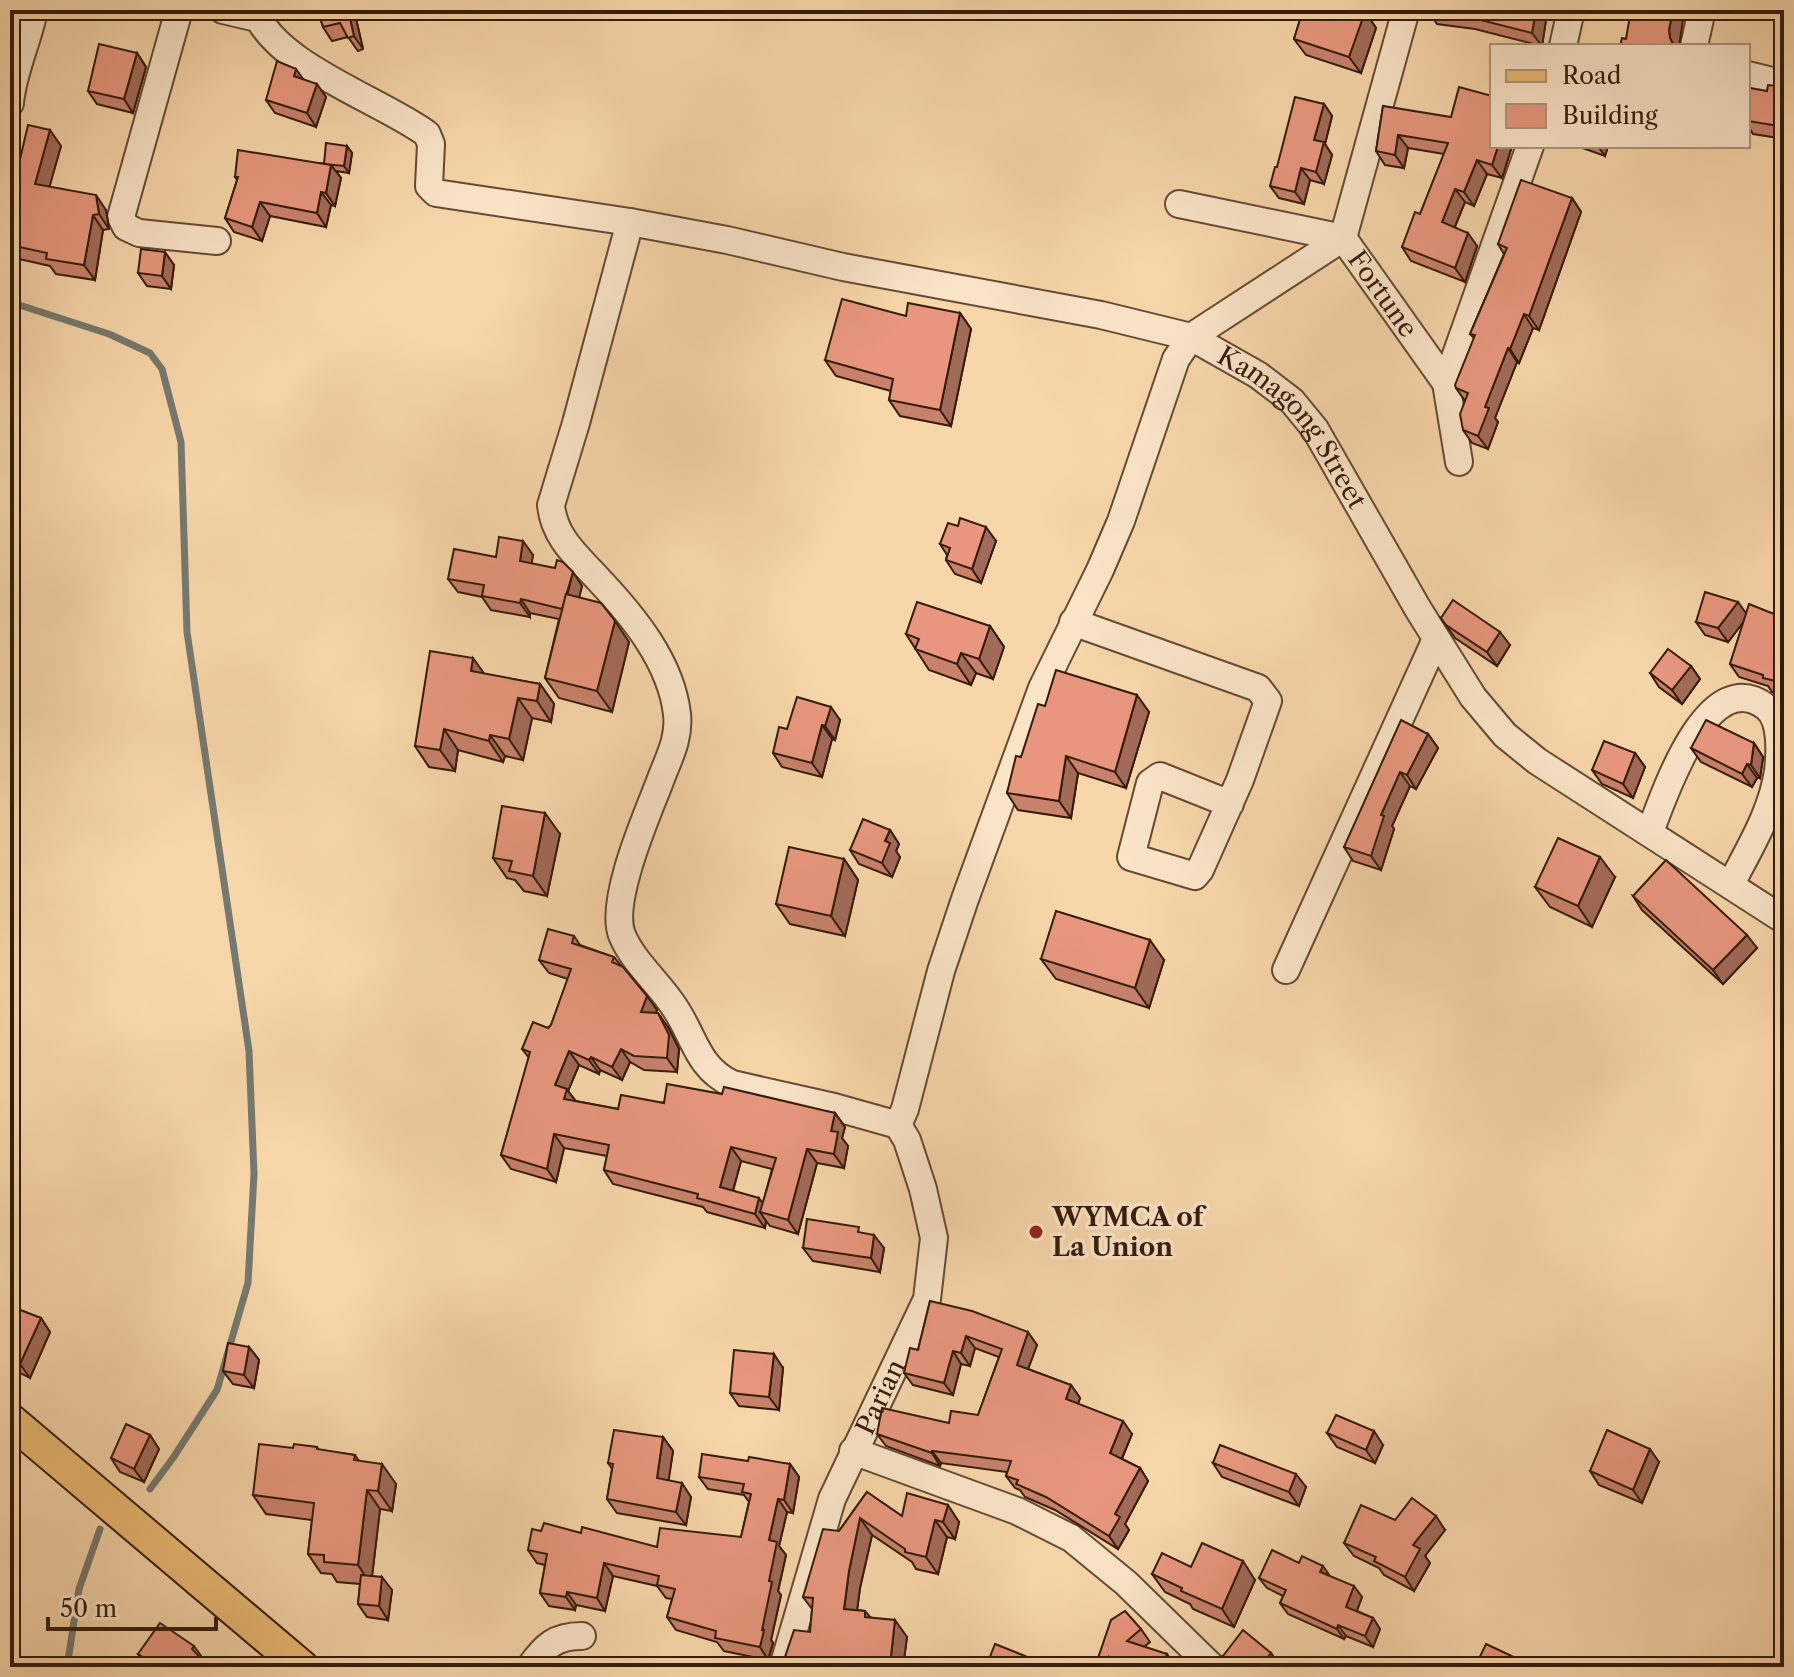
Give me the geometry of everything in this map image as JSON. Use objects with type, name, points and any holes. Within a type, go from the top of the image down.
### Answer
[{"type":"main road","points":[[10,1420],[302,1667]]},
{"type":"street","points":[[10,103],[15,70],[34,10]]},
{"type":"street","points":[[179,10],[121,217],[126,227],[139,233],[217,241]]},
{"type":"street","points":[[223,10],[256,14]]},
{"type":"street","points":[[630,222],[551,505],[552,517],[561,538],[625,609],[650,643],[673,693],[677,714],[675,742],[633,853],[619,906],[622,933],[682,1019],[709,1070],[719,1078],[732,1084],[898,1125],[905,1109],[941,971],[965,899],[1042,688],[1121,521],[1176,359],[1191,337],[1343,238],[1406,10]]},
{"type":"street","points":[[1563,44],[1571,10]]},
{"type":"street","points":[[1694,44],[1702,10]]},
{"type":"street","name":"Kamagong Street","points":[[256,14],[269,34],[301,61],[427,134],[431,144],[429,186],[436,193],[630,222],[843,267],[1101,315],[1191,337],[1258,375],[1292,401],[1315,429],[1436,639],[1473,697],[1505,735],[1537,761],[1784,920]]},
{"type":"street","points":[[1750,76],[1784,84]]},
{"type":"street","points":[[1446,383],[1529,148]]},
{"type":"street","name":"Fortune","points":[[1179,204],[1343,238],[1446,383],[1459,462]]},
{"type":"street","points":[[1073,622],[1258,688],[1264,693],[1268,701],[1230,804]]},
{"type":"street","points":[[1286,970],[1436,639]]},
{"type":"street","points":[[1650,832],[1672,774],[1700,725],[1723,702],[1734,697],[1764,705],[1774,714],[1778,769],[1767,814],[1731,884]]},
{"type":"street","name":"Parian","points":[[783,1667],[832,1499],[927,1299],[934,1238],[923,1189],[907,1140],[898,1125]]},
{"type":"street","points":[[853,1451],[1017,1511],[1071,1538],[1126,1583],[1212,1667]]},
{"type":"street","points":[[530,1667],[550,1644],[563,1636],[582,1636]]},
{"type":"building","points":[[318,10],[348,10],[354,36],[348,38],[340,23],[323,27]]},
{"type":"building","points":[[1303,10],[1365,12],[1349,57],[1294,39]]},
{"type":"building","points":[[1428,10],[1536,10],[1532,33]]},
{"type":"building","points":[[1631,10],[1673,10],[1669,30],[1673,44],[1620,44],[1622,38],[1626,39]]},
{"type":"building","points":[[99,44],[137,53],[124,99],[88,91]]},
{"type":"building","points":[[277,61],[296,69],[294,76],[317,84],[307,113],[266,100]]},
{"type":"building","points":[[1784,83],[1784,127],[1750,121],[1750,88],[1767,91],[1768,85]]},
{"type":"building","points":[[1459,87],[1490,95],[1490,148],[1497,148],[1492,165],[1477,160],[1464,192],[1455,189],[1442,222],[1468,233],[1455,268],[1402,247],[1415,212],[1420,214],[1448,143],[1398,135],[1395,155],[1376,151],[1383,106],[1451,117]]},
{"type":"building","points":[[1295,97],[1324,104],[1314,140],[1324,142],[1316,172],[1301,168],[1295,192],[1270,186]]},
{"type":"building","points":[[28,125],[50,130],[35,184],[96,195],[99,214],[93,215],[84,265],[46,259],[47,253],[10,245],[10,202]]},
{"type":"building","points":[[326,143],[347,146],[344,166],[324,164]]},
{"type":"building","points":[[238,150],[331,165],[326,193],[321,192],[317,213],[260,202],[252,227],[225,218],[238,177],[235,177]]},
{"type":"building","points":[[1521,180],[1572,198],[1529,316],[1524,314],[1508,348],[1485,407],[1489,408],[1478,436],[1463,430],[1460,414],[1468,393],[1455,385],[1475,335],[1470,334],[1507,248],[1498,244]]},
{"type":"building","points":[[141,249],[165,252],[162,276],[138,273]]},
{"type":"building","points":[[842,299],[906,316],[908,303],[960,313],[940,410],[889,400],[893,379],[825,360]]},
{"type":"building","points":[[960,518],[986,527],[972,569],[946,560],[950,548],[940,544],[948,523],[958,526]]},
{"type":"building","points":[[499,537],[523,541],[520,561],[555,568],[557,560],[573,572],[562,609],[521,599],[520,603],[482,596],[484,585],[448,579],[454,549],[496,557]]},
{"type":"building","points":[[1705,592],[1738,602],[1718,628],[1696,622]]},
{"type":"building","points":[[566,594],[601,603],[615,621],[597,691],[545,678]]},
{"type":"building","points":[[1453,600],[1500,632],[1487,652],[1446,625],[1441,618]]},
{"type":"building","points":[[917,602],[990,626],[979,659],[961,653],[957,664],[915,649],[919,639],[906,634]]},
{"type":"building","points":[[1749,604],[1784,618],[1784,683],[1730,664]]},
{"type":"building","points":[[1668,649],[1691,666],[1672,690],[1650,673]]},
{"type":"building","points":[[430,651],[473,658],[471,671],[540,684],[537,701],[518,698],[509,739],[490,735],[489,741],[444,729],[440,750],[415,746]]},
{"type":"building","points":[[1056,670],[1137,695],[1115,772],[1066,756],[1059,801],[1007,793],[1016,756],[1021,757],[1038,704],[1045,706]]},
{"type":"building","points":[[797,697],[831,707],[825,726],[822,725],[812,763],[773,753],[779,727],[787,729]]},
{"type":"building","points":[[1401,720],[1428,734],[1407,775],[1400,772],[1381,815],[1384,816],[1371,856],[1344,847]]},
{"type":"building","points":[[1706,720],[1754,743],[1751,765],[1747,764],[1742,774],[1691,748]]},
{"type":"building","points":[[1604,741],[1635,753],[1623,784],[1592,770]]},
{"type":"building","points":[[502,806],[545,813],[533,876],[509,871],[512,861],[493,858]]},
{"type":"building","points":[[863,819],[890,830],[885,841],[890,843],[882,863],[850,850]]},
{"type":"building","points":[[1558,838],[1600,857],[1578,906],[1535,887]]},
{"type":"building","points":[[789,847],[844,859],[831,916],[776,904]]},
{"type":"building","points":[[1666,860],[1747,935],[1713,970],[1633,896]]},
{"type":"building","points":[[1056,911],[1150,940],[1135,988],[1041,959]]},
{"type":"building","points":[[548,929],[574,936],[572,943],[614,957],[612,962],[623,967],[647,996],[641,1012],[658,1013],[669,1035],[667,1058],[634,1056],[621,1049],[612,1067],[569,1051],[555,1085],[567,1089],[564,1099],[618,1109],[621,1095],[664,1103],[667,1084],[722,1094],[724,1087],[835,1113],[831,1131],[838,1132],[834,1154],[807,1149],[788,1220],[760,1212],[776,1158],[731,1147],[720,1187],[759,1198],[755,1214],[697,1198],[698,1194],[604,1170],[609,1145],[554,1134],[547,1169],[501,1155],[530,1052],[522,1049],[533,1022],[548,1028],[551,1025],[571,969],[539,960]]},
{"type":"building","points":[[807,1219],[859,1227],[858,1232],[874,1235],[871,1258],[803,1248]]},
{"type":"building","points":[[930,1301],[972,1311],[1028,1332],[1017,1365],[1071,1385],[1066,1399],[1123,1421],[1110,1453],[1140,1468],[1115,1514],[1120,1517],[1109,1536],[1046,1497],[1016,1484],[1018,1480],[1006,1476],[1011,1461],[932,1453],[877,1434],[882,1408],[949,1423],[951,1411],[978,1415],[1002,1349],[966,1336],[961,1353],[953,1351],[944,1383],[904,1373],[910,1348],[918,1350]]},
{"type":"building","points":[[10,1306],[41,1318],[20,1364],[10,1359]]},
{"type":"building","points":[[228,1343],[249,1347],[244,1375],[223,1371]]},
{"type":"building","points":[[734,1350],[774,1354],[769,1397],[730,1393]]},
{"type":"building","points":[[1336,1415],[1374,1431],[1366,1450],[1327,1433]]},
{"type":"building","points":[[126,1424],[150,1435],[134,1469],[111,1458]]},
{"type":"building","points":[[614,1430],[663,1437],[657,1478],[682,1483],[676,1512],[607,1499],[613,1464],[608,1463]]},
{"type":"building","points":[[1607,1430],[1650,1449],[1633,1490],[1590,1471]]},
{"type":"building","points":[[259,1444],[317,1447],[355,1455],[354,1460],[382,1464],[378,1491],[367,1490],[358,1565],[324,1562],[324,1555],[308,1554],[314,1503],[253,1495]]},
{"type":"building","points":[[1220,1445],[1296,1474],[1289,1492],[1213,1463]]},
{"type":"building","points":[[702,1454],[790,1464],[784,1500],[778,1499],[769,1540],[777,1542],[760,1647],[715,1638],[716,1631],[667,1617],[675,1589],[657,1585],[659,1576],[604,1563],[597,1598],[567,1592],[566,1597],[540,1593],[547,1554],[528,1550],[532,1529],[541,1531],[544,1523],[581,1533],[582,1527],[657,1547],[660,1528],[741,1537],[751,1494],[742,1492],[744,1484],[699,1477]]},
{"type":"building","points":[[867,1492],[902,1516],[907,1493],[948,1505],[943,1522],[935,1520],[926,1557],[905,1552],[860,1518],[844,1609],[865,1611],[865,1617],[895,1620],[890,1665],[896,1667],[831,1667],[829,1662],[785,1657],[794,1630],[810,1632],[813,1598],[803,1597],[823,1529],[839,1531]]},
{"type":"building","points":[[1412,1498],[1436,1516],[1413,1545],[1420,1549],[1405,1577],[1374,1561],[1376,1557],[1344,1543],[1361,1505],[1395,1520]]},
{"type":"building","points":[[1202,1543],[1243,1561],[1222,1609],[1152,1574],[1162,1553],[1191,1567]]},
{"type":"building","points":[[1272,1550],[1299,1563],[1302,1556],[1323,1566],[1320,1572],[1354,1586],[1346,1607],[1373,1618],[1365,1636],[1338,1625],[1337,1629],[1280,1603],[1286,1590],[1259,1578]]},
{"type":"building","points":[[361,1575],[382,1577],[379,1606],[358,1604]]},
{"type":"building","points":[[1125,1611],[1141,1629],[1127,1641],[1167,1654],[1163,1667],[1104,1667],[1107,1658],[1095,1667],[1111,1620]]},
{"type":"building","points":[[160,1623],[194,1646],[192,1649],[209,1667],[158,1667],[138,1654]]},
{"type":"building","points":[[1243,1630],[1271,1653],[1260,1667],[1237,1667],[1223,1656]]},
{"type":"building","points":[[995,1644],[1045,1664],[1044,1667],[986,1667]]},
{"type":"building","points":[[1486,1644],[1518,1659],[1514,1667],[1475,1667]]},
{"type":"building","points":[[249,1660],[261,1667],[245,1667]]},
{"type":"waterway","points":[[10,302],[109,334],[150,353],[162,369],[181,442],[187,632],[249,1051],[254,1174],[248,1283],[217,1390],[150,1489]]},
{"type":"waterway","points":[[67,1667],[79,1589],[100,1529]]},
{"type":"place","name":"WYMCA of La Union","points":[[1036,1232]]}]
